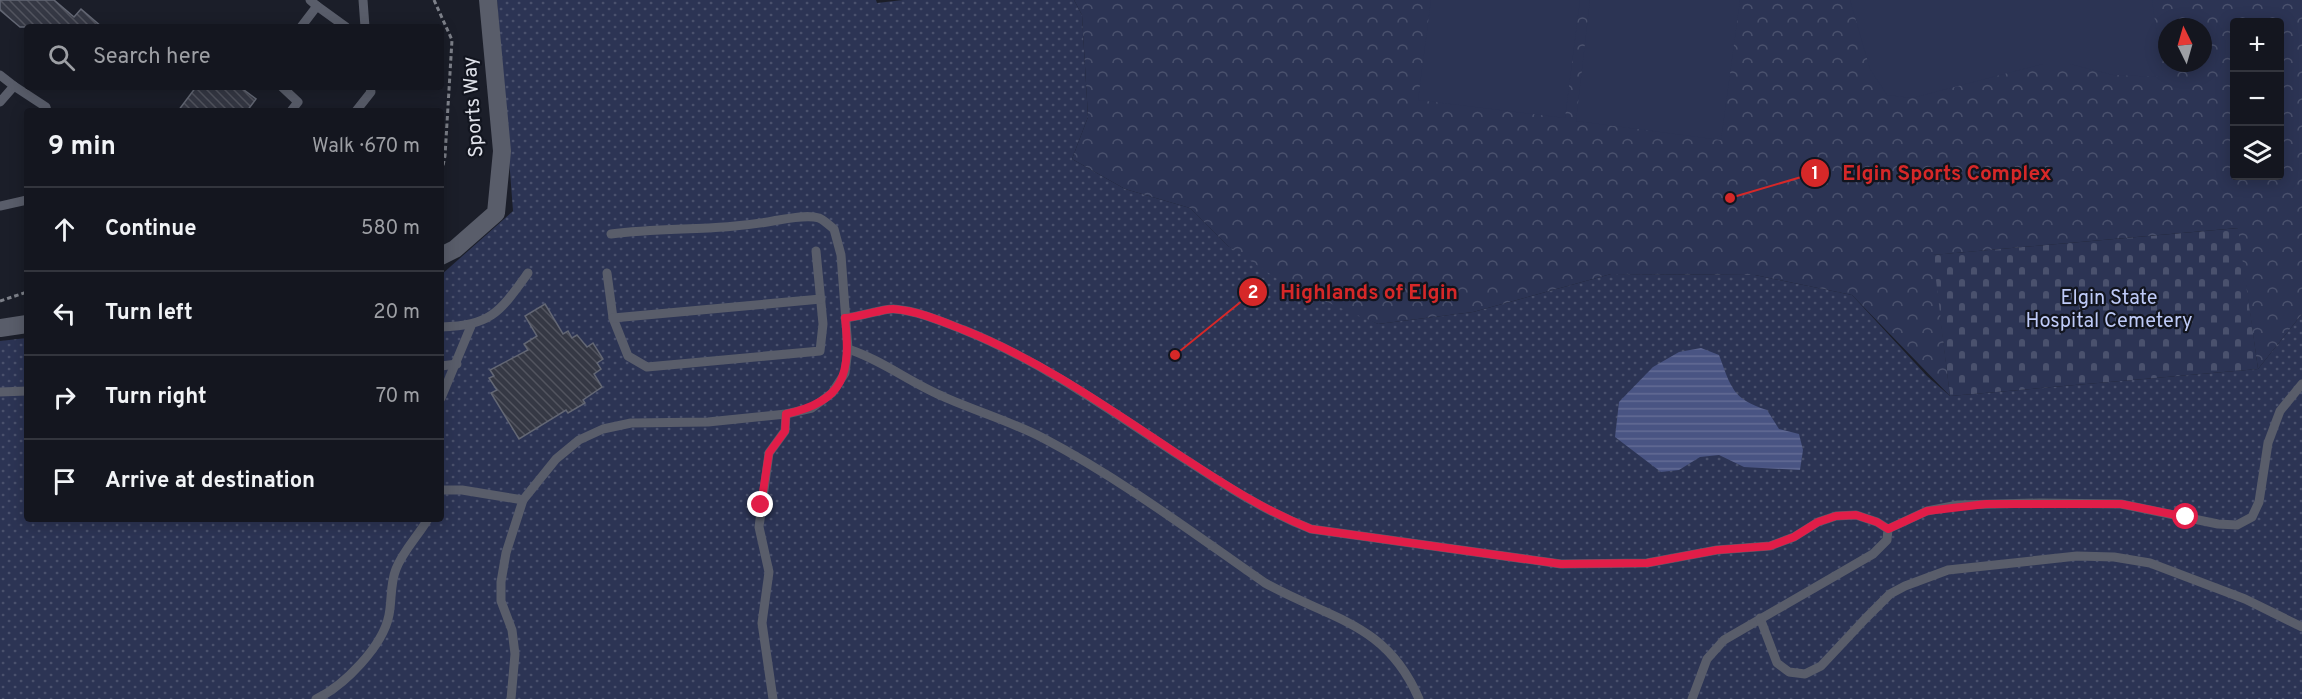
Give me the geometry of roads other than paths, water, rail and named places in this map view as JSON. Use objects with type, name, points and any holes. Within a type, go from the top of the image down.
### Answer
[{"type":"street","name":"Sports Way","points":[[444,254],[455,249],[496,213],[502,151],[488,0]]},
{"type":"street","points":[[0,328],[24,324]]},
{"type":"lane","points":[[363,0],[366,24]]},
{"type":"lane","points":[[303,24],[314,3],[342,24]]},
{"type":"lane","points":[[0,75],[46,108]]},
{"type":"lane","points":[[0,102],[14,86]]},
{"type":"lane","points":[[285,90],[298,102],[293,108]]},
{"type":"lane","points":[[358,108],[371,90]]},
{"type":"lane","points":[[0,206],[24,201]]},
{"type":"lane","points":[[511,699],[515,654],[512,630],[501,601],[501,582],[506,553],[523,500],[556,459],[579,440],[603,429],[631,423],[708,422],[786,414],[812,408],[832,393],[845,373],[848,349],[842,255],[834,229],[818,218],[784,219],[746,226],[700,230],[644,230],[611,234]]},
{"type":"lane","points":[[607,273],[613,318],[628,356],[646,367],[820,351],[823,324],[816,251]]},
{"type":"lane","points":[[444,327],[471,326],[497,311],[528,273]]},
{"type":"lane","points":[[613,318],[821,299]]},
{"type":"lane","points":[[845,318],[867,316],[892,308],[940,320],[1013,351],[1153,438],[1224,486],[1275,514],[1311,529],[1561,564],[1647,563],[1717,550],[1770,546],[1794,537],[1818,522],[1836,516],[1856,515],[1877,522],[1888,529]]},
{"type":"lane","points":[[444,392],[471,326]]},
{"type":"lane","points":[[848,349],[867,355],[941,396],[1004,419],[1043,438],[1108,475],[1265,583],[1292,598],[1353,623],[1377,638],[1396,659],[1419,699]]},
{"type":"lane","points":[[444,366],[457,364]]},
{"type":"lane","points":[[1888,529],[1927,511],[1958,505],[2039,503],[2121,504],[2218,524],[2237,525],[2252,516],[2259,502],[2268,443],[2280,411],[2302,384]]},
{"type":"lane","points":[[0,392],[24,391]]},
{"type":"lane","points":[[773,699],[762,623],[770,572],[759,527],[769,453],[785,431],[786,414]]},
{"type":"lane","points":[[444,490],[462,490],[523,500]]},
{"type":"lane","points":[[315,699],[328,693],[349,675],[381,636],[389,616],[395,570],[426,522]]},
{"type":"lane","points":[[1692,699],[1707,659],[1724,640],[1873,554],[1887,540],[1888,529]]},
{"type":"lane","points":[[1760,618],[1778,663],[1789,672],[1805,674],[1821,666],[1890,594],[1905,586],[1948,570],[2077,556],[2114,557],[2150,563],[2245,599],[2302,627]]},
{"type":"place","name":"Elgin Sports Complex","points":[[1730,198]]},
{"type":"place","name":"Highlands of Elgin","points":[[1175,355]]},
{"type":"park label","name":"Elgin State Hospital Cemetery","points":[[2109,310]]}]
